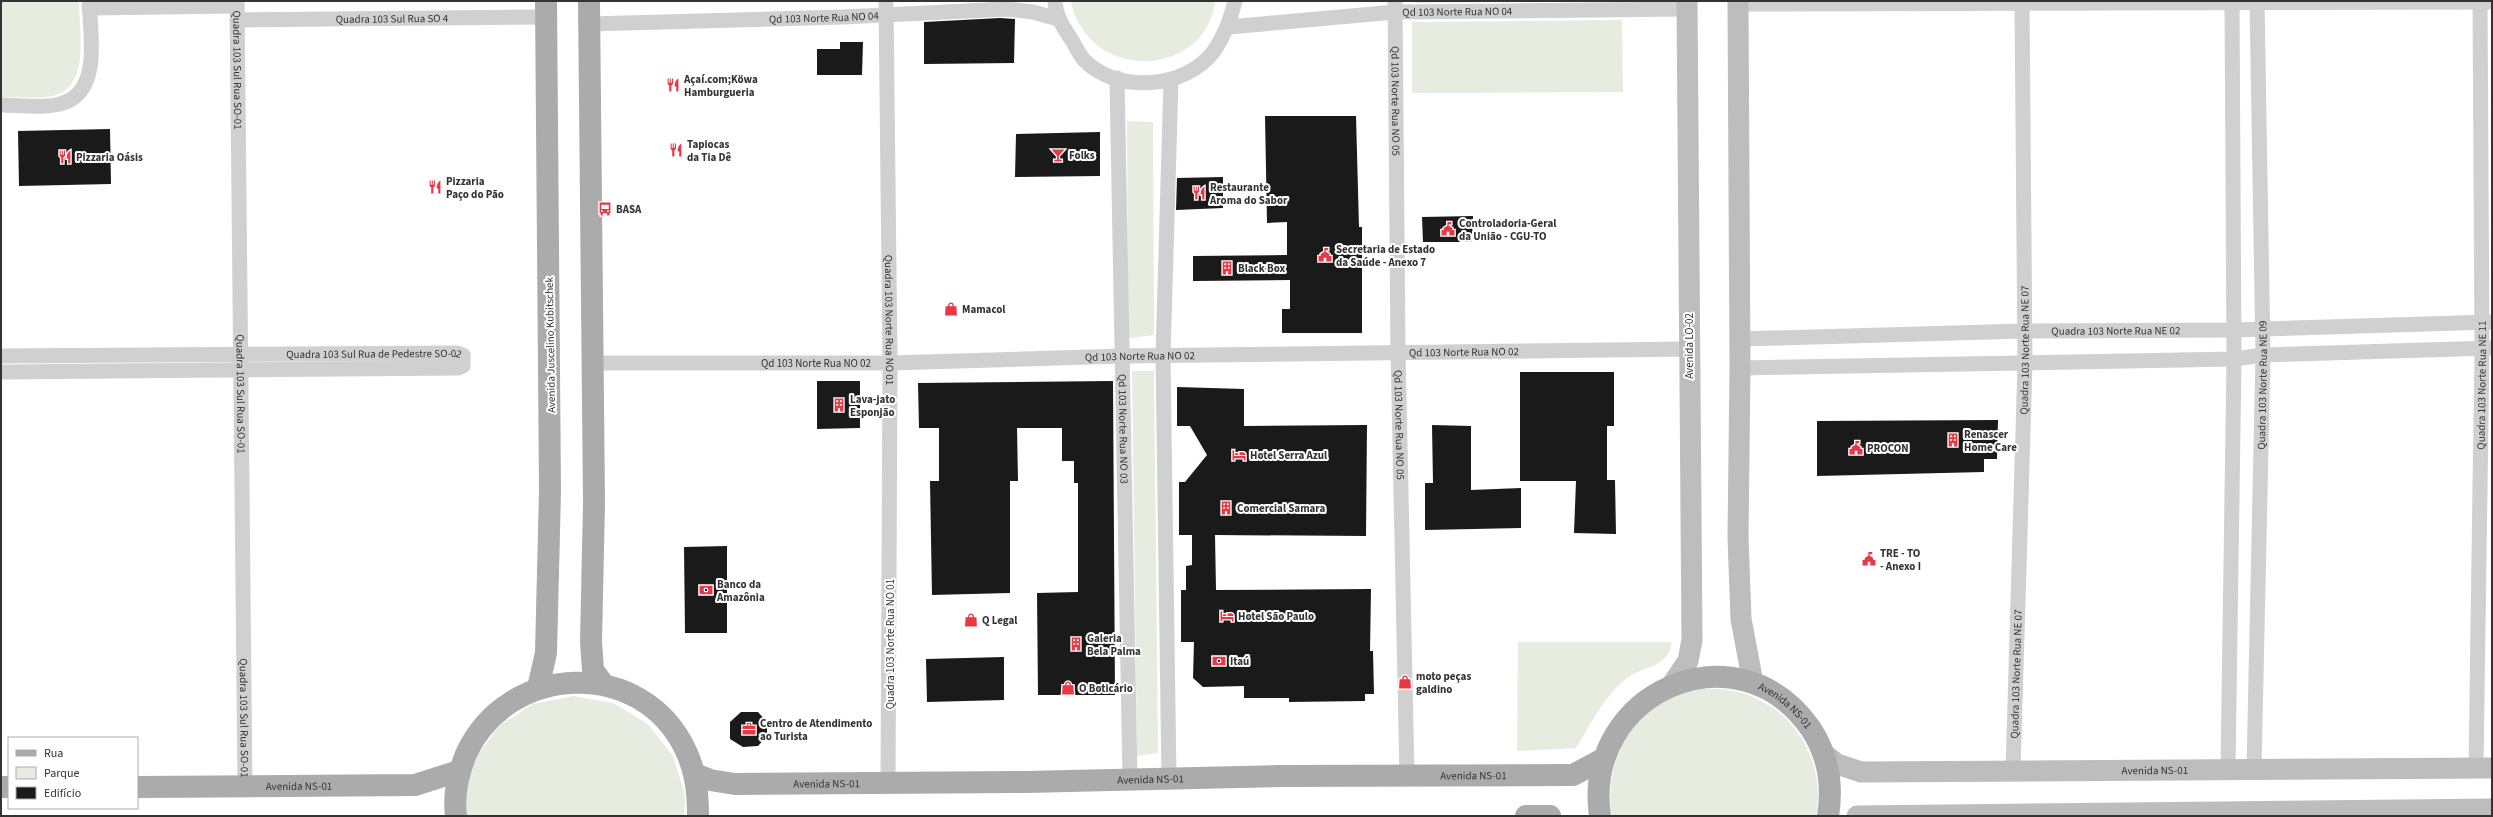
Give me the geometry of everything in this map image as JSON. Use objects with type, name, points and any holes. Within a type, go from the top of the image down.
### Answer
[{"type":"main road","points":[[589,1],[591,363],[594,503],[591,642],[593,670],[604,685]]},
{"type":"main road","name":"Avenida Juscelino Kubitschek","points":[[538,688],[546,653],[550,491],[546,9]]},
{"type":"main road","name":"Avenida NS-01","points":[[1600,816],[1598,787],[1603,759],[1612,738],[1626,718],[1646,699],[1670,686],[1688,680],[1711,677],[1734,679],[1753,684],[1776,694],[1799,714],[1813,732],[1823,753],[1830,779],[1828,816]]},
{"type":"main road","points":[[456,816],[454,803],[459,771],[474,738],[492,715],[517,697],[538,688],[560,683],[582,682],[604,685],[624,692],[651,707],[665,720],[686,751],[695,774],[698,816]]},
{"type":"main road","name":"Avenida NS-01","points":[[695,774],[710,780],[735,784],[1573,775],[1603,759]]},
{"type":"main road","name":"Avenida NS-01","points":[[138,787],[415,785],[459,771]]},
{"type":"main road","points":[[1526,816],[1550,816]]},
{"type":"street","points":[[1054,1],[1058,19],[1084,60],[1101,72],[1117,78],[1140,83],[1171,80],[1189,72],[1213,53],[1228,27],[1235,1]]},
{"type":"street","name":"Quadra 103 Norte Rua NE 11","points":[[2480,1],[2487,322],[2484,768]]},
{"type":"street","name":"Quadra 103 Norte Rua NE 07","points":[[2013,771],[2025,364],[2022,2]]},
{"type":"street","points":[[2228,770],[2234,359],[2232,2]]},
{"type":"street","name":"Quadra 103 Norte Rua NE 09","points":[[2254,770],[2263,355],[2261,328],[2257,2]]},
{"type":"street","points":[[1753,684],[1741,619],[1740,595],[1738,3],[2492,2]]},
{"type":"street","points":[[1,105],[56,105],[67,101],[77,94],[86,81],[90,67],[89,4]]},
{"type":"street","name":"Quadra 103 Sul Rua SO 4","points":[[89,4],[237,9],[546,9]]},
{"type":"street","name":"Qd 103 Norte Rua NO 04","points":[[1228,27],[1395,7],[1687,5]]},
{"type":"street","name":"Avenida LO-02","points":[[1670,686],[1688,661],[1692,640],[1687,5]]},
{"type":"street","name":"Qd 103 Norte Rua NO 05","points":[[1395,7],[1398,351],[1407,776]]},
{"type":"street","name":"Qd 103 Norte Rua NO 04","points":[[589,24],[886,8],[1007,10],[1034,12],[1058,19]]},
{"type":"street","name":"Quadra 103 Norte Rua NO 01","points":[[886,8],[890,363],[888,783]]},
{"type":"street","name":"Quadra 103 Sul Rua SO-01","points":[[237,9],[245,786]]},
{"type":"street","name":"Qd 103 Norte Rua NO 03","points":[[1117,78],[1130,779]]},
{"type":"street","points":[[1169,779],[1164,356],[1171,80]]},
{"type":"street","name":"Quadra 103 Norte Rua NE 02","points":[[1740,339],[2024,331],[2233,330],[2487,322]]},
{"type":"street","points":[[1740,368],[2234,359],[2263,355],[2487,348]]},
{"type":"street","name":"Qd 103 Norte Rua NO 02","points":[[591,363],[890,363],[1122,356],[1398,351],[1689,349]]},
{"type":"street","name":"Quadra 103 Sul Rua de Pedestre SO-02","points":[[1,356],[457,352],[463,355],[465,360],[463,366],[458,368],[1,372]]},
{"type":"street","name":"Avenida NS-01","points":[[1823,753],[1837,764],[1858,772],[2484,768]]},
{"type":"street","points":[[1857,816],[2492,809]]},
{"type":"green space","points":[[1,1],[79,1],[81,41],[78,70],[73,81],[65,91],[47,97],[1,97]]},
{"type":"green space","points":[[1071,1],[1215,1],[1209,23],[1197,40],[1181,52],[1162,59],[1142,61],[1121,58],[1102,49],[1086,34],[1081,27],[1074,14]]},
{"type":"green space","points":[[1417,1],[1554,1],[1417,3]]},
{"type":"green space","points":[[1622,20],[1623,92],[1412,93],[1412,22]]},
{"type":"green space","points":[[1127,121],[1153,122],[1154,335],[1128,338]]},
{"type":"green space","points":[[1132,371],[1154,371],[1158,753],[1137,756]]},
{"type":"green space","points":[[1518,642],[1671,642],[1670,650],[1661,661],[1633,674],[1611,693],[1598,711],[1576,748],[1517,751]]},
{"type":"green space","points":[[1704,689],[1730,690],[1753,697],[1774,709],[1792,725],[1805,744],[1814,766],[1818,791],[1816,816],[1612,816],[1610,797],[1616,761],[1623,744],[1633,729],[1645,715],[1660,704],[1677,695]]},
{"type":"green space","points":[[573,696],[613,703],[648,724],[673,756],[685,795],[684,816],[466,816],[464,799],[475,759],[499,726],[533,704]]},
{"type":"building","points":[[1000,18],[1015,19],[1014,63],[924,64],[924,22]]},
{"type":"building","points":[[840,42],[863,42],[862,75],[817,75],[817,49],[840,49]]},
{"type":"building","points":[[1265,116],[1356,116],[1359,227],[1362,227],[1362,333],[1282,333],[1282,309],[1290,309],[1290,280],[1193,281],[1193,256],[1287,255],[1287,222],[1267,223]]},
{"type":"building","name":"Pizzaria Oásis","points":[[110,129],[111,184],[19,186],[18,131]]},
{"type":"building","name":"Folks","points":[[1100,132],[1100,176],[1015,177],[1016,134]]},
{"type":"building","name":"Restaurante Aroma do Sabor","points":[[1223,177],[1223,208],[1176,210],[1177,178]]},
{"type":"building","name":"Controladoria-Geral da União - CGU-TO","points":[[1473,216],[1472,242],[1423,242],[1422,217]]},
{"type":"building","points":[[1520,372],[1614,372],[1614,426],[1607,426],[1607,480],[1615,480],[1616,534],[1574,533],[1576,481],[1520,481]]},
{"type":"building","name":"Lava-jato Esponjão","points":[[817,381],[860,381],[860,428],[817,429]]},
{"type":"building","points":[[1113,381],[1115,695],[1038,695],[1037,593],[1078,592],[1078,483],[1074,483],[1074,461],[1062,461],[1062,428],[1017,428],[1018,481],[1010,481],[1010,593],[932,595],[930,481],[939,481],[939,428],[919,428],[918,383]]},
{"type":"building","points":[[1177,387],[1244,389],[1244,426],[1367,425],[1366,536],[1215,535],[1216,590],[1371,589],[1370,651],[1373,651],[1374,694],[1365,694],[1365,701],[1289,702],[1289,698],[1244,698],[1244,686],[1203,687],[1193,678],[1194,642],[1181,642],[1181,590],[1186,590],[1186,566],[1192,565],[1192,535],[1179,535],[1179,482],[1185,482],[1207,455],[1190,426],[1177,426]]},
{"type":"building","points":[[1998,420],[1997,459],[1984,459],[1984,472],[1817,476],[1817,421]]},
{"type":"building","points":[[1432,425],[1471,426],[1471,490],[1521,488],[1521,528],[1425,530],[1425,483],[1433,483]]},
{"type":"building","name":"Banco da Amazônia","points":[[727,546],[727,633],[685,633],[684,547]]},
{"type":"building","points":[[1004,657],[1004,700],[927,702],[926,659]]},
{"type":"building","name":"Centro de Atendimento ao Turista","points":[[741,712],[758,712],[767,722],[767,736],[758,746],[743,747],[730,739],[730,722]]},
{"type":"place","name":"Açaí.com;Köwa Hamburgueria","points":[[673,85]]},
{"type":"place","name":"Tapiocas da Tia Dê","points":[[676,150]]},
{"type":"place","name":"Folks","points":[[1058,155]]},
{"type":"place","name":"Pizzaria Oásis","points":[[65,157]]},
{"type":"place","name":"Pizzaria Paço do Pão","points":[[435,187]]},
{"type":"place","name":"Restaurante Aroma do Sabor","points":[[1199,193]]},
{"type":"place","name":"BASA","points":[[605,209]]},
{"type":"place","name":"Controladoria-Geral da União - CGU-TO","points":[[1448,229]]},
{"type":"place","name":"Secretaria de Estado da Saúde - Anexo 7","points":[[1325,255]]},
{"type":"place","name":"Black Box","points":[[1227,268]]},
{"type":"place","name":"Mamacol","points":[[951,309]]},
{"type":"place","name":"Lava-jato Esponjão","points":[[839,405]]},
{"type":"place","name":"Renascer Home Care","points":[[1953,440]]},
{"type":"place","name":"PROCON","points":[[1856,448]]},
{"type":"place","name":"Hotel Serra Azul","points":[[1239,455]]},
{"type":"place","name":"Comercial Samara","points":[[1226,508]]},
{"type":"place","name":"TRE - TO - Anexo I","points":[[1869,559]]},
{"type":"place","name":"Banco da Amazônia","points":[[706,590]]},
{"type":"place","name":"Hotel São Paulo","points":[[1227,616]]},
{"type":"place","name":"Q Legal","points":[[971,620]]},
{"type":"place","name":"Galeria Bela Palma","points":[[1076,644]]},
{"type":"place","name":"Itaú","points":[[1219,661]]},
{"type":"place","name":"moto peças galdino","points":[[1405,682]]},
{"type":"place","name":"O Boticário","points":[[1068,688]]},
{"type":"place","name":"Centro de Atendimento ao Turista","points":[[749,729]]}]
